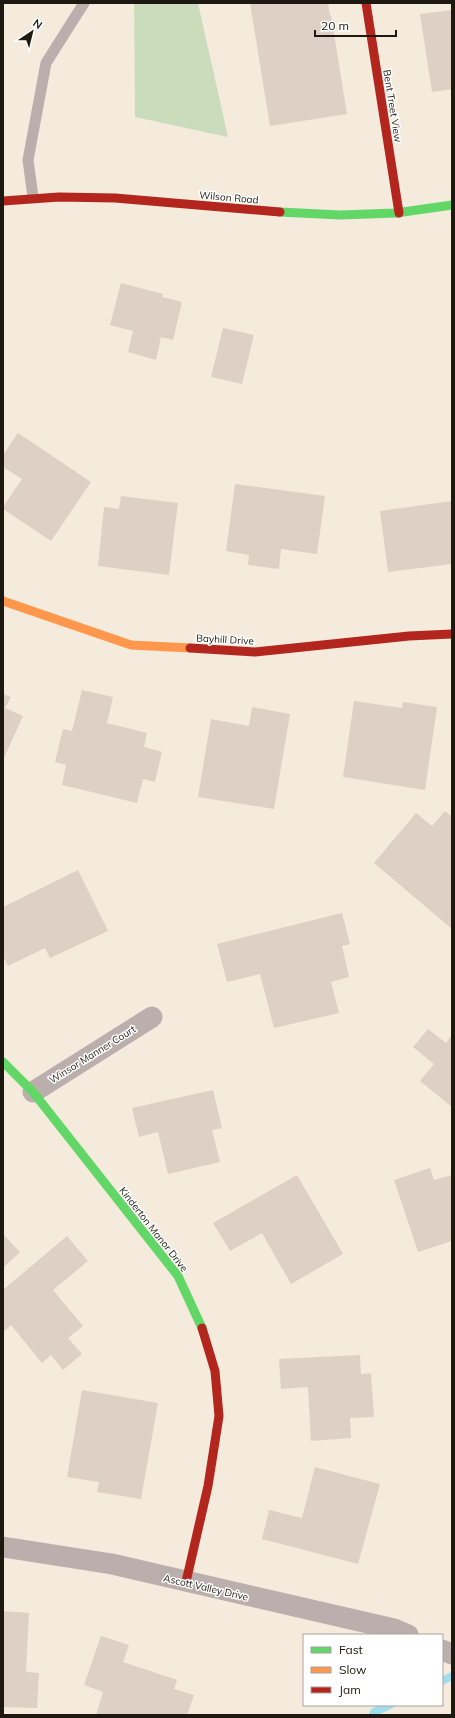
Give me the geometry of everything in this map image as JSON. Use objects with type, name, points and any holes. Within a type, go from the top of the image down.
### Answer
[{"type":"street","name":"Bent Treet View","points":[[366,3],[399,212]]},
{"type":"street","name":"Wilson Road","points":[[3,201],[33,197],[109,198],[247,210],[362,216],[452,205]]},
{"type":"street","name":"Bayhill Drive","points":[[3,601],[131,645],[256,652],[409,636],[452,634]]},
{"type":"street","name":"Winsor Manner Court","points":[[33,1092],[152,1017]]},
{"type":"street","name":"Kinderton Manor Drive","points":[[3,1062],[33,1092],[178,1276],[203,1330],[215,1371],[219,1416],[208,1486],[186,1582]]},
{"type":"street","name":"Ascott Valley Drive","points":[[3,1547],[112,1564],[394,1629],[406,1634]]},
{"type":"lane","points":[[33,197],[28,160],[46,63],[84,3]]},
{"type":"green space","points":[[134,3],[198,3],[228,137],[135,117]]},
{"type":"building","points":[[250,3],[328,3],[347,114],[270,126]]},
{"type":"building","points":[[452,10],[452,89],[432,92],[420,14]]},
{"type":"building","points":[[121,283],[163,294],[162,297],[182,302],[173,340],[161,337],[156,360],[128,352],[133,331],[110,325]]},
{"type":"building","points":[[223,328],[254,335],[242,384],[211,377]]},
{"type":"building","points":[[18,433],[91,482],[51,541],[3,509],[22,479],[3,467],[3,455]]},
{"type":"building","points":[[235,484],[325,496],[317,554],[281,549],[279,569],[248,565],[249,555],[226,551]]},
{"type":"building","points":[[121,496],[178,503],[169,575],[98,566],[104,507],[119,509]]},
{"type":"building","points":[[452,501],[452,564],[388,572],[380,511]]},
{"type":"building","points":[[82,690],[113,697],[107,723],[147,733],[144,747],[162,752],[155,782],[143,779],[137,803],[62,785],[66,765],[55,762],[63,729],[72,731]]},
{"type":"building","points":[[3,694],[11,697],[5,708],[23,716],[3,760]]},
{"type":"building","points":[[354,701],[402,708],[403,702],[437,707],[425,790],[343,777]]},
{"type":"building","points":[[252,707],[290,714],[274,809],[198,797],[211,719],[249,726]]},
{"type":"building","points":[[445,811],[452,817],[452,929],[374,863],[416,813],[432,826]]},
{"type":"building","points":[[78,870],[108,931],[50,958],[45,948],[8,966],[3,956],[3,907]]},
{"type":"building","points":[[342,913],[350,944],[342,946],[349,977],[331,982],[339,1013],[274,1028],[260,974],[227,982],[217,944]]},
{"type":"building","points":[[428,1029],[446,1043],[452,1035],[452,1107],[420,1081],[434,1064],[413,1047]]},
{"type":"building","points":[[213,1090],[222,1128],[212,1130],[220,1162],[168,1174],[158,1132],[139,1137],[132,1108]]},
{"type":"building","points":[[430,1168],[434,1180],[452,1175],[452,1241],[418,1252],[394,1180]]},
{"type":"building","points":[[297,1175],[343,1254],[291,1284],[262,1233],[230,1251],[213,1223]]},
{"type":"building","points":[[3,1234],[20,1252],[3,1268]]},
{"type":"building","points":[[67,1236],[88,1261],[53,1290],[83,1326],[68,1338],[82,1354],[63,1370],[51,1355],[42,1363],[11,1325],[3,1332],[3,1290]]},
{"type":"building","points":[[360,1355],[361,1374],[371,1373],[374,1417],[350,1418],[351,1438],[311,1441],[308,1387],[281,1389],[279,1359]]},
{"type":"building","points":[[82,1390],[158,1403],[141,1499],[97,1492],[99,1482],[67,1477]]},
{"type":"building","points":[[315,1467],[380,1484],[358,1564],[262,1539],[269,1510],[302,1518]]},
{"type":"building","points":[[3,1611],[29,1613],[26,1672],[39,1673],[37,1708],[3,1707]]},
{"type":"building","points":[[101,1636],[129,1645],[123,1662],[177,1680],[174,1689],[194,1695],[187,1715],[96,1715],[103,1692],[84,1685]]},
{"type":"waterway","points":[[443,1680],[452,1676]]},
{"type":"waterway","points":[[373,1715],[374,1712],[388,1706]]},
{"type":"traffic: fast","points":[[280,212],[340,215],[396,213],[452,205]]},
{"type":"traffic: fast","points":[[3,1062],[33,1092],[178,1276],[202,1328]]},
{"type":"traffic: slow","points":[[3,601],[131,645],[190,648]]},
{"type":"traffic: jam","points":[[366,3],[399,213]]},
{"type":"traffic: jam","points":[[3,201],[59,197],[115,198],[280,212]]},
{"type":"traffic: jam","points":[[190,648],[255,652],[409,636],[452,634]]},
{"type":"traffic: jam","points":[[186,1582],[208,1486],[219,1416],[215,1371],[202,1328]]}]
